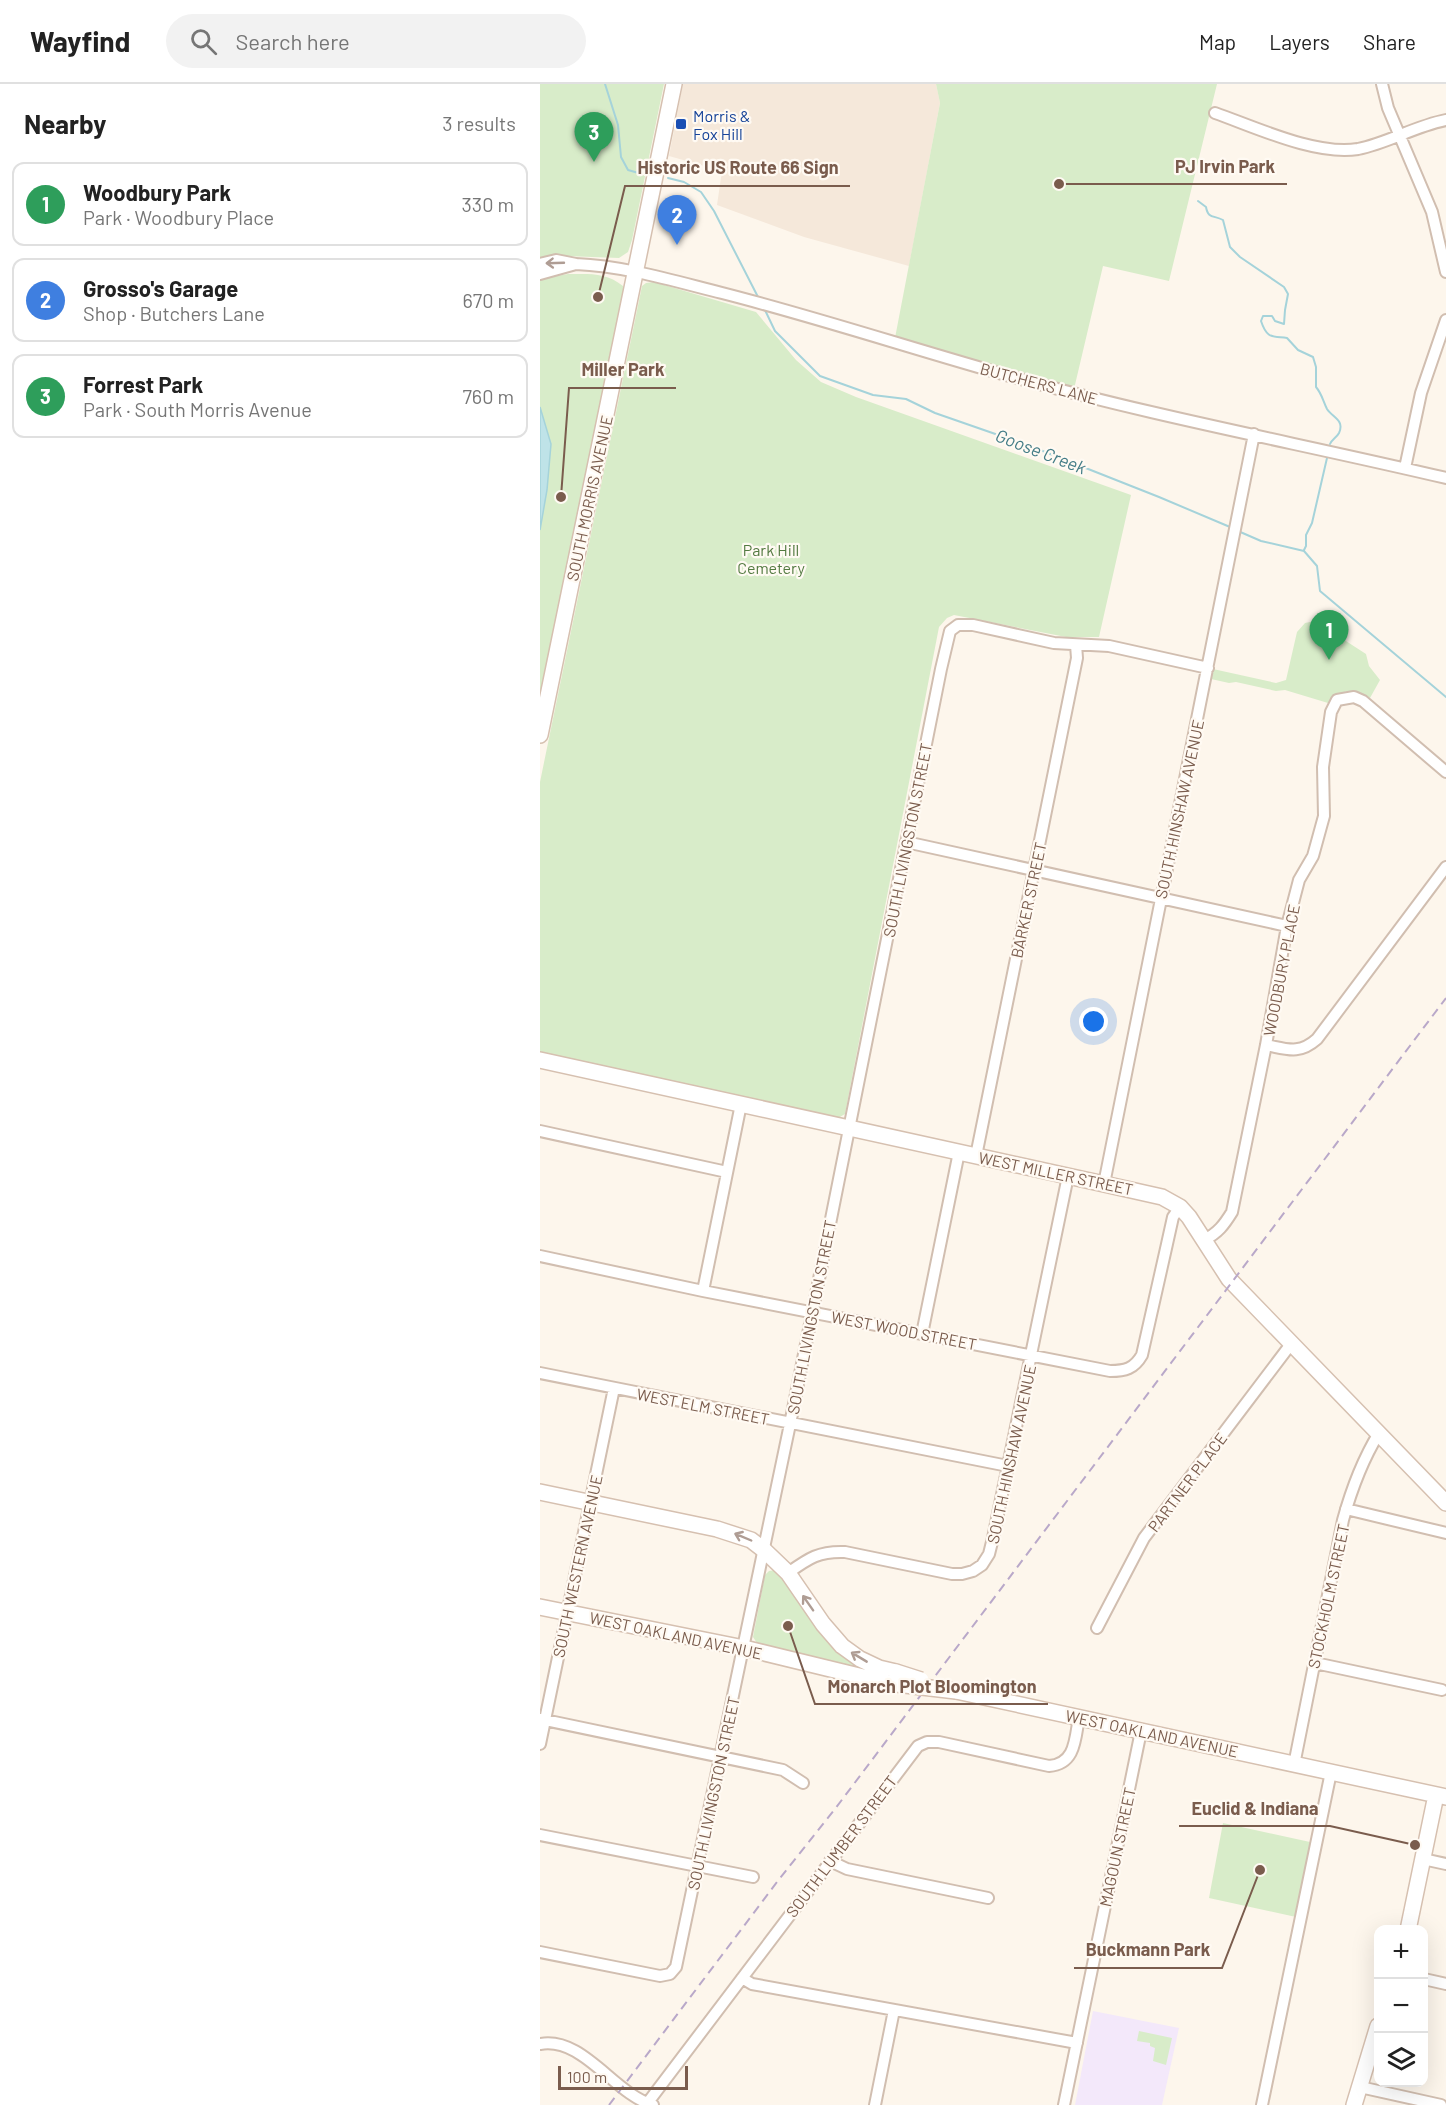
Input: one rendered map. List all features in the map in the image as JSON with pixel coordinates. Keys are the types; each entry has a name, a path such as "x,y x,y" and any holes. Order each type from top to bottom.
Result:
{"main road":[{"name":"SOUTH MORRIS AVENUE","path":"540,735 674,84"},
{"name":"WEST MILLER STREET","path":"540,1060 1162,1197 1180,1207 1189,1216 1229,1279 1446,1503"},
{"path":"540,1492 735,1534 751,1540 788,1573 829,1632 842,1646 892,1677"},
{"name":"WEST OAKLAND AVENUE","path":"540,1607 892,1677 1441,1796"},
{"path":"1409,1925 1423,1859 1441,1796"},
{"path":"1354,2105 1376,2033"}],"street":[{"path":"1382,84 1388,108 1444,246 1446,272"},
{"path":"1215,113 1318,148 1356,149 1446,120"},
{"name":"BUTCHERS LANE","path":"540,264 556,261 636,271 768,305 1074,393 1446,478"},
{"path":"540,274 576,264"},
{"path":"1405,468 1421,393 1446,321"},
{"name":"SOUTH HINSHAW AVENUE","path":"1104,1184 1254,434"},
{"name":"SOUTH LIVINGSTON STREET","path":"540,1952 663,1976 674,1970 790,1424 947,637 953,627 964,624 1054,643 1076,645"},
{"path":"1076,645 1109,646 1208,668"},
{"name":"BARKER STREET","path":"976,1156 1077,658 1076,645"},
{"name":"WOODBURY PLACE","path":"1204,1240 1222,1227 1232,1212 1266,1045 1287,926 1299,880 1313,856 1324,816 1323,767 1331,712 1337,700 1354,697 1363,702 1446,772"},
{"path":"906,842 1287,926"},
{"path":"1266,1045 1297,1050 1309,1046 1317,1039 1446,867"},
{"path":"703,1291 741,1104"},
{"path":"540,1131 727,1172"},
{"path":"922,1334 959,1152"},
{"name":"SOUTH HINSHAW AVENUE","path":"788,1573 820,1553 833,1552 952,1574 973,1571 982,1565 989,1554 1068,1176"},
{"name":"WEST WOOD STREET","path":"540,1256 703,1291 1032,1356 1110,1371 1126,1370 1134,1366 1142,1355 1173,1217 1180,1207"},
{"name":"PARTNER PLACE","path":"1096,1628 1144,1538 1291,1344"},
{"name":"WEST ELM STREET","path":"540,1373 1008,1466"},
{"name":"SOUTH WESTERN AVENUE","path":"540,1744 542,1719 614,1388"},
{"name":"STOCKHOLM STREET","path":"1294,1764 1346,1509 1372,1444 1379,1433"},
{"path":"1346,1509 1446,1533"},
{"path":"1315,1662 1442,1690"},
{"name":"SOUTH LUMBER STREET","path":"649,2104 918,1746 927,1742 939,1742 1049,1766 1056,1765 1062,1763 1072,1753 1079,1717"},
{"path":"542,1719 783,1770 803,1783"},
{"name":"MAGOUN STREET","path":"1064,2105 1141,1731"},
{"path":"1262,2105 1331,1772"},
{"path":"540,1835 753,1877"},
{"path":"1423,1859 1446,1864"},
{"path":"830,1861 847,1869 988,1898"},
{"path":"742,1978 752,1984 1077,2043"},
{"path":"1428,1980 1446,1984"},
{"path":"875,2105 894,2010"},
{"path":"540,2044 556,2043 572,2049 633,2095 649,2104"},
{"path":"1359,2087 1441,2105"}],"shaded area":[{"path":"683,84 936,84 940,103 909,266 804,237 717,205 722,171 669,156"},
{"path":"1093,2011 1179,2028 1162,2105 1075,2105"}],"green space":[{"path":"540,84 664,84 632,240 628,252 619,258 565,256 540,260"},
{"path":"936,84 1217,84 1169,281 1103,266 1074,389 895,338 940,103"},
{"path":"568,274 610,278 623,286 623,297 540,698 540,279"},
{"name":"Park Hill Cemetery","path":"654,282 756,312 796,360 821,382 856,397 1131,495 1099,637 1066,637 954,615 947,618 939,627 845,1114 838,1118 540,1053 540,782 642,286"},
{"path":"1315,621 1366,654 1369,666 1380,680 1370,698 1359,692 1348,691 1328,703 1285,690 1276,691 1211,679 1213,669 1276,683 1286,680 1297,632 1305,623"},
{"path":"775,1570 874,1672 757,1643 753,1637 765,1575"},
{"path":"1223,1823 1310,1842 1296,1917 1209,1898"},
{"path":"1139,2031 1172,2038 1166,2065 1153,2061 1155,2048 1150,2046 1150,2043 1137,2041"}],"water":[{"path":"540,407 551,444 547,490 540,530"}],"waterway":[{"name":"Goose Creek","path":"605,84 618,125 621,157 628,170 642,174"},
{"name":"Goose Creek","path":"668,178 684,182 701,192 714,211 758,297"},
{"path":"1198,201 1206,207 1210,215 1223,220 1230,247 1240,257 1284,287 1288,294 1284,324 1275,321 1272,316 1263,316 1261,321 1268,334 1287,338 1298,350 1313,357 1316,367 1316,387 1327,409 1340,425 1339,433 1330,444"},
{"name":"Goose Creek","path":"764,308 775,331 820,376 873,395 906,399 935,413 1030,446 1230,527"},
{"path":"1304,550 1327,458"},
{"name":"Goose Creek","path":"1238,531 1261,541 1304,551 1317,566 1320,591 1446,697"}],"railway":[{"path":"609,2105 1446,998"}],"place":[{"name":"Morris & Fox Hill","path":"681,124"},
{"name":"Forrest Park","path":"594,162"},
{"name":"PJ Irvin Park","path":"1059,184"},
{"name":"Grosso's Garage","path":"677,245"},
{"name":"Historic US Route 66 Sign","path":"598,297"},
{"name":"Miller Park","path":"561,497"},
{"name":"Woodbury Park","path":"1329,660"},
{"name":"Monarch Plot Bloomington","path":"788,1626"},
{"name":"Euclid & Indiana","path":"1415,1845"},
{"name":"Buckmann Park","path":"1260,1870"}]}
